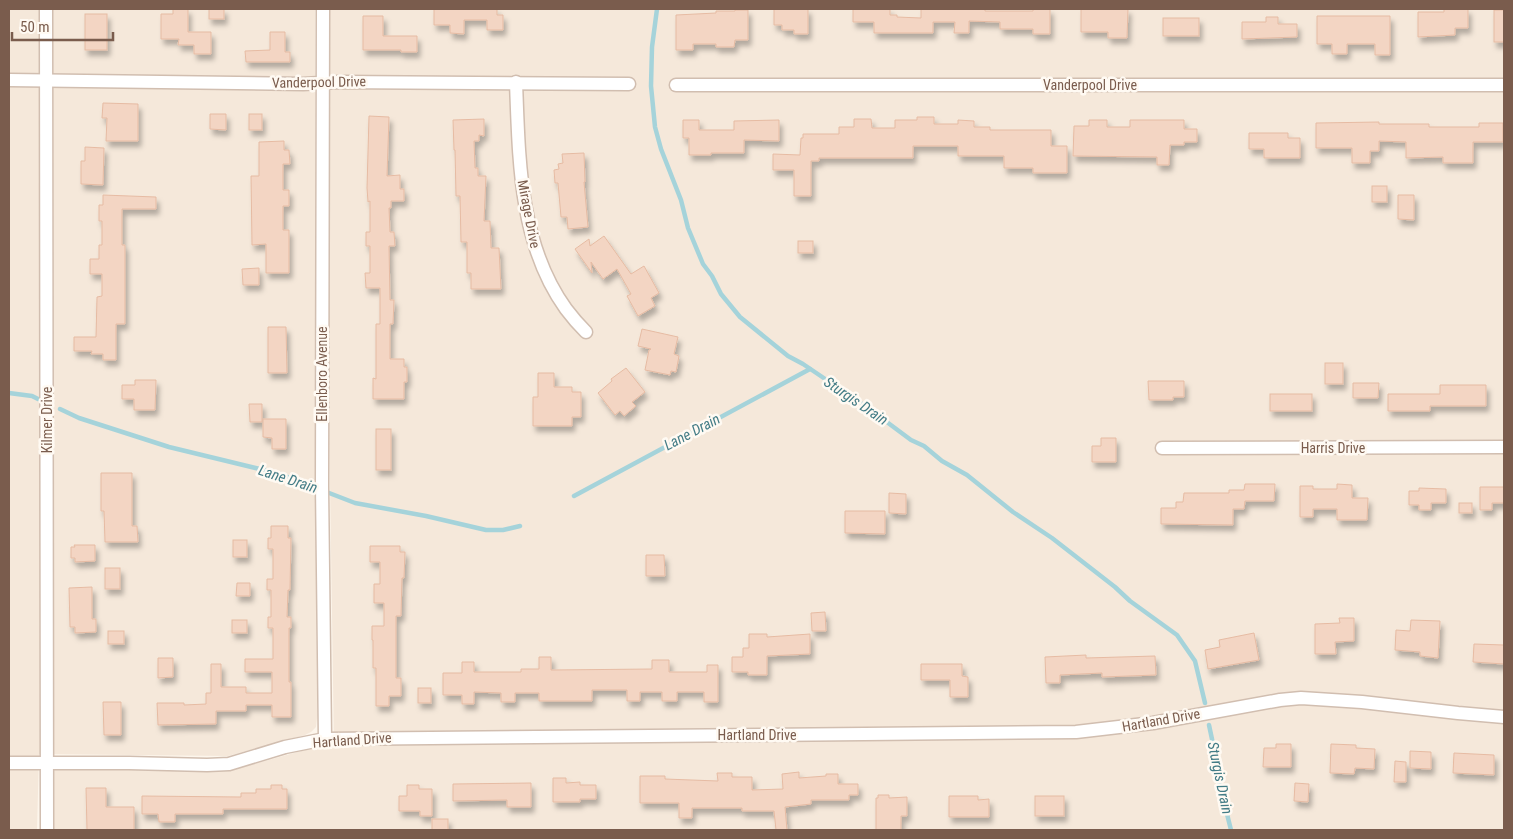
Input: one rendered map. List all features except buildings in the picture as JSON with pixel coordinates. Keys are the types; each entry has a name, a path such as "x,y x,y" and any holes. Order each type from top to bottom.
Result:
{"street":[{"name":"Kilmer Drive","path":"46,9 46,830"},
{"name":"Ellenboro Avenue","path":"322,9 322,509 325,739"},
{"name":"Vanderpool Drive","path":"9,80 303,84 516,82 629,84"},
{"name":"Mirage Drive","path":"516,82 522,185 525,209 534,244 546,275 566,309 586,332"},
{"name":"Vanderpool Drive","path":"676,86 1504,85"},
{"name":"Harris Drive","path":"1162,448 1504,447"},
{"name":"Hartland Drive","path":"9,763 229,764 325,739 1076,732 1153,723 1280,700 1301,698 1362,702 1504,717"}],"shaded area":[{"path":"9,9 315,9 316,727 305,735 228,756 39,754 37,830 9,830"},
{"path":"329,9 1504,9 1504,830 54,830 54,769 232,770 305,750 334,746 329,417"}],"waterway":[{"name":"Sturgis Drain","path":"657,9 652,47 651,86 655,127 661,149 681,200 688,228 703,264 712,276 721,294 740,317 788,356 868,408 911,440 924,446 942,461 967,475 1013,512 1052,538 1130,601 1177,635 1195,661 1205,703"},
{"name":"Lane Drain","path":"574,496 810,369"},
{"name":"Lane Drain","path":"9,393 32,396 38,399"},
{"name":"Lane Drain","path":"60,409 79,418 169,447 280,474 355,503 426,516 486,530 503,530 520,526"},
{"name":"Sturgis Drain","path":"1209,725 1216,758 1217,774 1231,830"}]}
